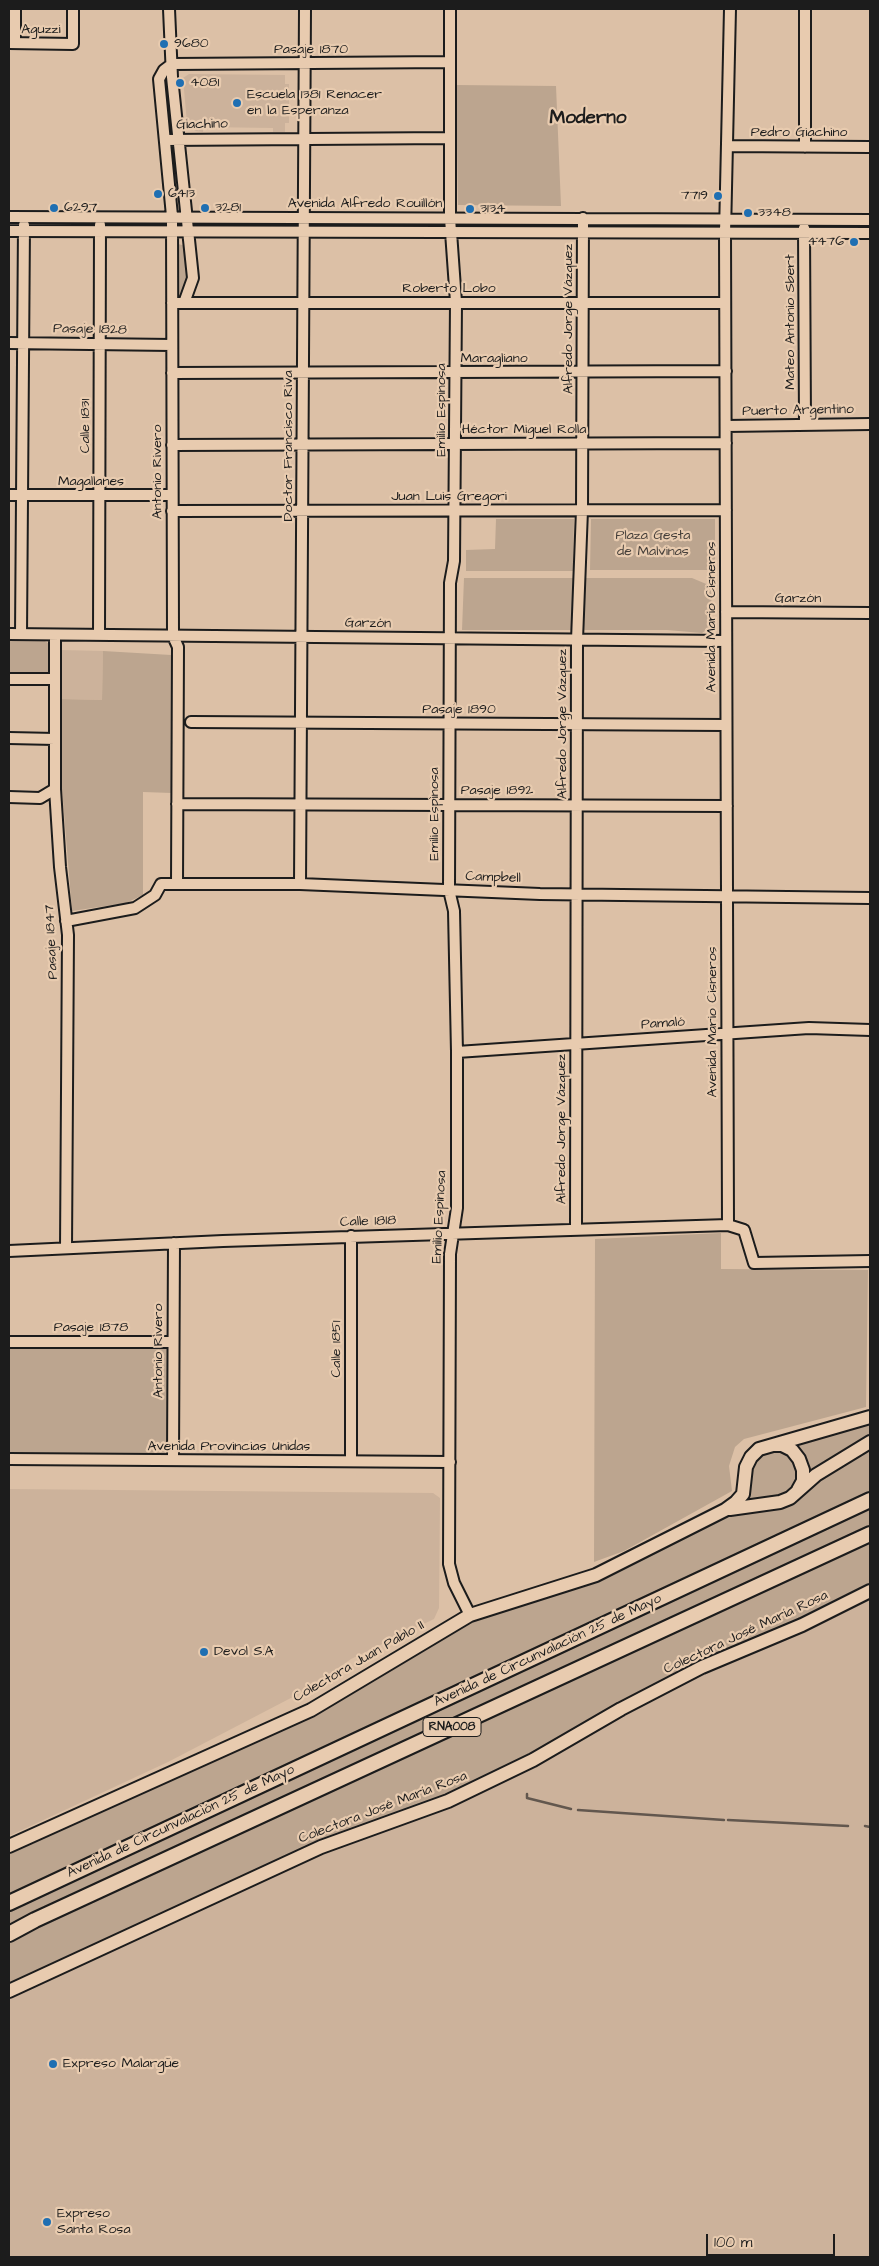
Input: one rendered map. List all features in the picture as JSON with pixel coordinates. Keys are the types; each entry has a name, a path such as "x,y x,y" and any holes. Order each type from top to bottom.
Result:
{"highway":[{"name":"Avenida de Circunvalación 25 de Mayo","path":"9,1903 870,1500"},
{"name":"Avenida de Circunvalación 25 de Mayo","path":"9,1934 44,1916 870,1534"}],"main road":[{"name":"Colectora Juan Pablo II","path":"9,1846 311,1710 470,1615 596,1575 725,1510 743,1494 746,1467 751,1456 759,1449 870,1417"},
{"name":"Colectora Juan Pablo II","path":"725,1510 780,1502 790,1498 835,1462 870,1442"},
{"path":"770,1445 782,1445 792,1450 800,1459 803,1470 802,1481 798,1491"},
{"path":"746,1479 754,1494 770,1502"},
{"name":"Colectora José María Rosa","path":"9,1991 321,1847 448,1802 533,1760 621,1709 702,1667 802,1625 870,1591"}],"street":[{"path":"12,43 16,9"},
{"name":"Aguzzi","path":"12,43 73,44 73,9"},
{"path":"169,9 172,64 193,278 184,303"},
{"name":"Doctor Francisco Riva","path":"300,884 305,9"},
{"name":"Emilio Espinosa","path":"450,9 450,218 456,302 456,444 454,562 450,583 449,890 454,911 457,1052 457,1208 450,1254 449,1564 454,1583 470,1615"},
{"name":"Avenida Mario Cisneros","path":"728,1225 725,219 730,9"},
{"path":"805,9 805,146"},
{"name":"Pasaje 1870","path":"172,64 450,62"},
{"name":"Antonio Rivero","path":"172,64 164,70 159,79 172,216 172,636 178,647 177,884"},
{"name":"Giachino","path":"165,140 179,138 450,138"},
{"name":"Pedro Giachino","path":"727,146 870,147"},
{"name":"Avenida Alfredo Rouillón","path":"9,217 188,216 870,220"},
{"path":"21,634 24,217"},
{"name":"Calle 1831","path":"99,635 100,217"},
{"name":"Alfredo Jorge Vázquez","path":"576,1230 577,640 583,443 583,218"},
{"name":"Mateo Antonio Sbert","path":"804,220 805,424"},
{"name":"Avenida Alfredo Rouillón","path":"9,230 870,233"},
{"name":"Roberto Lobo","path":"172,303 726,303"},
{"name":"Pasaje 1828","path":"9,343 172,345"},
{"name":"Maragliano","path":"172,373 726,371"},
{"name":"Puerto Argentino","path":"726,426 870,424"},
{"name":"Héctor Miguel Rolla","path":"172,445 726,442"},
{"name":"Magallanes","path":"9,495 172,495"},
{"name":"Juan Luis Gregori","path":"172,512 726,510"},
{"name":"Garzón","path":"726,612 870,613"},
{"name":"Garzón","path":"9,634 726,641"},
{"name":"Pasaje 1847","path":"55,634 55,789 68,935 66,1248"},
{"path":"9,679 55,680"},
{"name":"Pasaje 1890","path":"191,722 726,725"},
{"path":"9,738 55,739"},
{"path":"9,798 40,798 55,789"},
{"name":"Pasaje 1892","path":"177,804 726,806"},
{"name":"Campbell","path":"66,921 135,908 155,895 161,884 300,884 577,894 870,898"},
{"name":"Pamaló","path":"457,1052 809,1028 870,1030"},
{"path":"728,1225 744,1230 754,1263 870,1261"},
{"name":"Calle 1818","path":"9,1251 174,1242 728,1225"},
{"name":"Calle 1851","path":"351,1236 351,1461"},
{"name":"Antonio Rivero","path":"173,1460 174,1242"},
{"name":"Pasaje 1878","path":"9,1342 173,1342"},
{"name":"Avenida Provincias Unidas","path":"9,1460 450,1462"}],"shaded area":[{"name":"Escuela 1381 Renacer en la Esperanza","path":"189,74 285,75 285,84 289,84 289,123 285,123 285,132 273,132 273,128 203,127 203,132 195,131 187,123 183,78"},
{"path":"61,650 103,651 102,700 61,699"},
{"name":"Devol S.A","path":"9,1489 433,1493 440,1498 439,1608 434,1619 351,1659 310,1688 168,1762 9,1836"},
{"path":"870,1591 870,2257 9,2257 9,1991 621,1709"}],"green space":[{"path":"164,75 168,75 174,129 172,130 167,127 162,82"},
{"path":"456,85 556,86 561,206 458,205"},
{"path":"173,150 176,150 181,196 179,198 175,195 171,156"},
{"path":"113,222 153,222 153,224 152,227 115,228"},
{"path":"289,222 286,228 210,227 207,223"},
{"path":"178,244 186,246 189,278 183,296 180,297 178,295 176,246"},
{"path":"496,519 574,519 573,571 466,571 466,550 495,549"},
{"name":"Plaza Gesta de Malvinas","path":"591,519 715,519 715,570 590,570"},
{"path":"464,578 692,578 711,586 712,626 702,633 667,630 462,630"},
{"path":"9,640 43,640 48,643 48,672 43,674 9,674"},
{"path":"103,651 171,655 172,793 143,792 143,895 126,903 72,911 62,789 61,699 102,700"},
{"path":"721,1233 721,1269 868,1270 866,1407 744,1439 735,1447 729,1466 732,1491 624,1551 594,1562 595,1239"},
{"path":"9,1346 159,1346 165,1348 170,1352 169,1451 162,1455 9,1456"},
{"path":"870,1417 870,1591 745,1650 533,1760 321,1847 9,1991 9,1846 311,1710 470,1615 596,1575 736,1502 751,1457"}],"waterway":[{"path":"527,1794 527,1798 571,1809"},
{"path":"578,1810 724,1820"},
{"path":"728,1820 848,1826"},
{"path":"865,1826 870,1827"}],"place":[{"name":"9680","path":"164,44"},
{"name":"4081","path":"180,83"},
{"name":"Escuela 1381 Renacer en la Esperanza","path":"237,103"},
{"name":"6413","path":"158,194"},
{"name":"7719","path":"718,196"},
{"name":"6297","path":"54,208"},
{"name":"3281","path":"205,208"},
{"name":"3134","path":"470,209"},
{"name":"3348","path":"748,213"},
{"name":"4476","path":"854,242"},
{"name":"Devol S.A","path":"204,1652"},
{"name":"Expreso Malargüe","path":"53,2064"},
{"name":"Expreso Santa Rosa","path":"47,2222"}],"district":[{"name":"Moderno","path":"588,119"}]}
